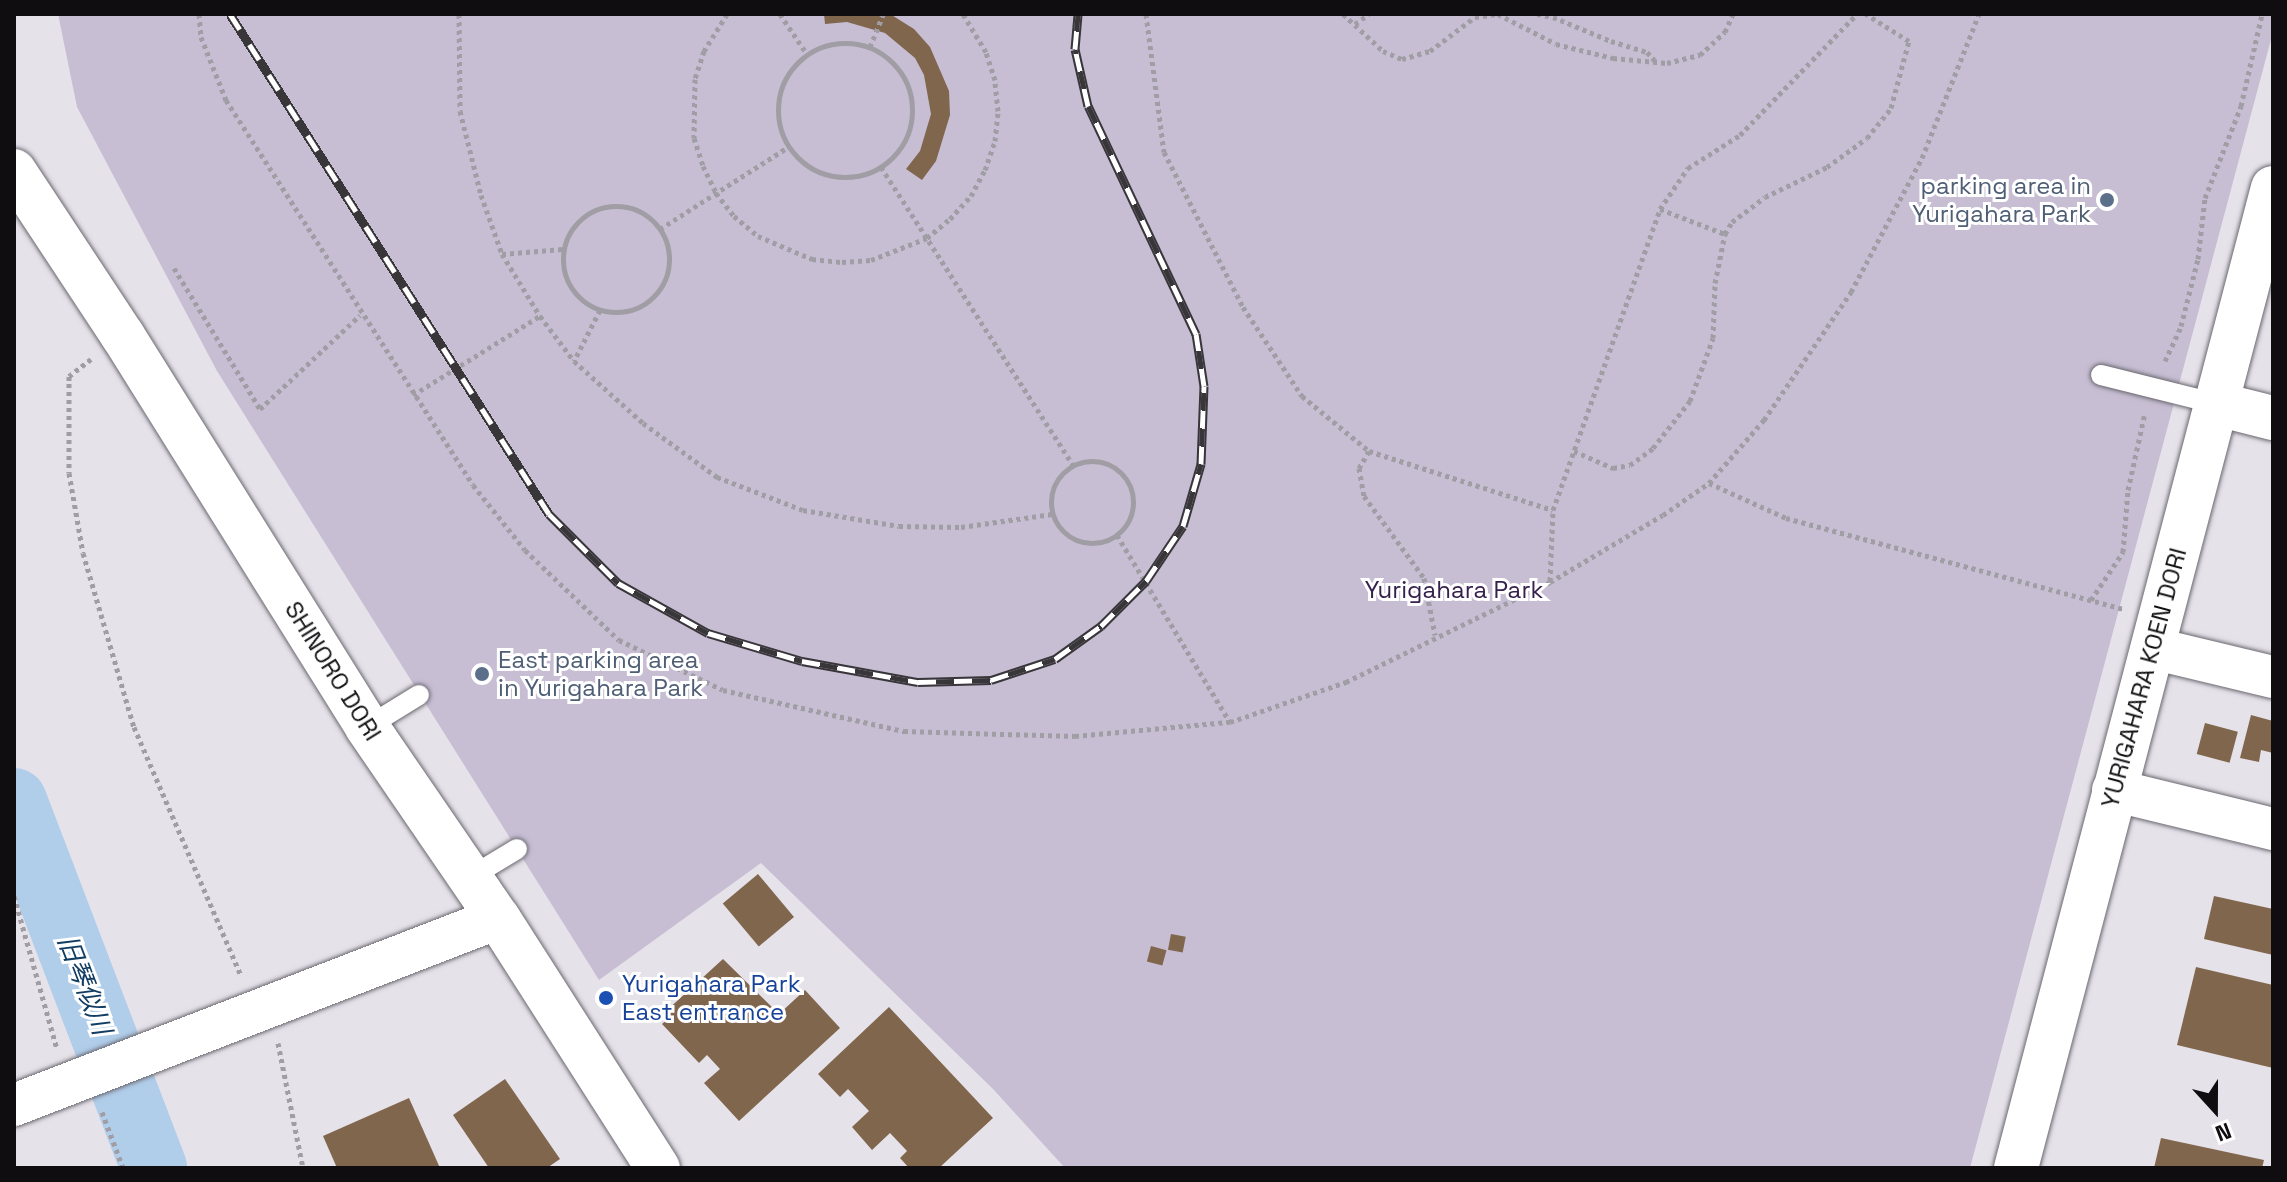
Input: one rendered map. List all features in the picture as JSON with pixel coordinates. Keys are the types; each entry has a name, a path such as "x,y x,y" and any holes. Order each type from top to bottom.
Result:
{"street":[{"name":"SHINORO DORI","path":"14,171 123,336 367,727 498,918 658,1168"},
{"name":"YURIGAHARA KOEN DORI","path":"2016,1168 2273,188"},
{"path":"2217,404 2273,418"},
{"path":"2156,633 2273,677"},
{"path":"2113,790 2273,829"},
{"path":"14,1105 498,918"}],"lane":[{"path":"2101,375 2217,404"},
{"path":"367,727 419,695"},
{"path":"469,878 517,849"}],"path":[{"path":"199,14 201,37 226,100 360,315 473,485 525,550 619,640 723,690 904,731 1075,736 1230,722 1346,682 1435,635 1550,582 1663,515 1709,483 1764,420 1851,292 1922,158 1979,14"},
{"path":"459,14 460,111 481,195 502,254 540,316 574,361 643,423 717,477 803,510 899,526 946,527 1052,514"},
{"path":"727,14 704,51 695,79 692,109 698,152 716,193 734,216 758,236 812,259 871,260 927,238 971,196 985,170 995,141 998,111 995,80 986,52 963,14"},
{"path":"780,14 807,54"},
{"path":"870,47 883,14"},
{"path":"1146,14 1164,152 1243,307 1302,396 1369,451 1553,510"},
{"path":"1343,14 1383,51 1402,59 1430,51 1474,15 1498,14 1556,44 1613,58 1655,62 1700,55 1725,32 1733,14"},
{"path":"1355,24 1369,14"},
{"path":"1537,14 1647,52 1655,62"},
{"path":"1550,582 1553,510 1660,209 1688,168 1740,135 1857,14"},
{"path":"1574,451 1613,468 1630,465 1653,448 1690,401 1713,338 1715,283 1725,234 1732,222 1765,197 1827,167 1867,138 1891,108 1909,41 1866,14"},
{"path":"2163,366 2181,326 2198,259 2205,198 2241,106 2262,14"},
{"path":"848,43 870,47 895,65 911,93 913,114 908,136 897,153 881,167 861,176 840,178 820,173 802,162 788,147 780,128 778,107 782,87 792,68 807,54 827,45 848,43"},
{"path":"660,229 788,147"},
{"path":"881,167 1073,465"},
{"path":"605,207 626,207 645,215 660,229 668,249 668,271 659,290 643,305 622,312 600,310 583,301 570,287 563,269 563,249 571,230 586,215 605,207"},
{"path":"1660,209 1725,234"},
{"path":"502,254 563,249"},
{"path":"174,268 260,409 360,315"},
{"path":"574,361 600,310"},
{"path":"413,395 540,316"},
{"path":"123,336 69,376 69,473 83,553 134,727 241,977 248,1016 275,1027 303,1168"},
{"path":"2091,600 2123,552 2128,490 2146,409"},
{"path":"1369,451 1359,468 1364,496 1424,578 1435,635"},
{"path":"1093,460 1113,466 1128,480 1134,500 1130,519 1117,535 1099,543 1079,541 1063,531 1052,514 1051,495 1059,477 1073,465 1093,460"},
{"path":"1709,483 1786,518 2091,600 2156,633"},
{"path":"1117,535 1230,722"},
{"path":"14,896 60,1057 85,1079 99,1105 123,1168"}],"green space":[{"name":"Yurigahara Park","path":"58,14 2273,14 2273,32 1970,1168 1065,1168 993,1089 761,863 599,980 217,371 77,107"}],"building":[{"path":"824,14 890,14 914,29 930,47 949,91 950,115 936,161 922,180 906,169 920,151 931,114 924,75 915,58 885,33 847,22 825,24"},
{"path":"2251,715 2273,721 2273,753 2261,750 2259,762 2240,758"},
{"path":"2205,723 2238,732 2230,763 2197,754"},
{"path":"758,874 794,917 759,946 723,904"},
{"path":"2214,896 2273,909 2273,955 2204,939"},
{"path":"1171,934 1186,937 1183,953 1168,950"},
{"path":"1151,946 1166,950 1162,966 1147,961"},
{"path":"723,959 779,1014 805,990 840,1028 739,1121 704,1083 720,1069 707,1055 699,1063 662,1024 670,1017 665,1012"},
{"path":"2196,967 2273,985 2273,1068 2177,1045"},
{"path":"889,1007 993,1118 939,1168 909,1168 900,1158 907,1151 890,1133 872,1150 852,1127 869,1111 848,1089 840,1097 818,1074"},
{"path":"505,1079 560,1159 547,1168 489,1168 453,1115"},
{"path":"409,1098 440,1168 337,1168 323,1136"},
{"path":"2161,1138 2264,1160 2262,1168 2154,1168"}],"waterway":[{"name":"旧琴似川","path":"14,801 154,1168"}],"railway":[{"path":"230,14 549,514 618,583 708,633 802,661 918,682 991,680 1055,659 1101,626 1146,581 1183,526 1201,464 1204,386 1196,334 1088,106 1075,49 1078,14"}],"place":[{"name":"parking area in Yurigahara Park","path":"2107,200"},
{"name":"East parking area in Yurigahara Park","path":"482,674"},
{"name":"Yurigahara Park East entrance","path":"606,998"}]}
